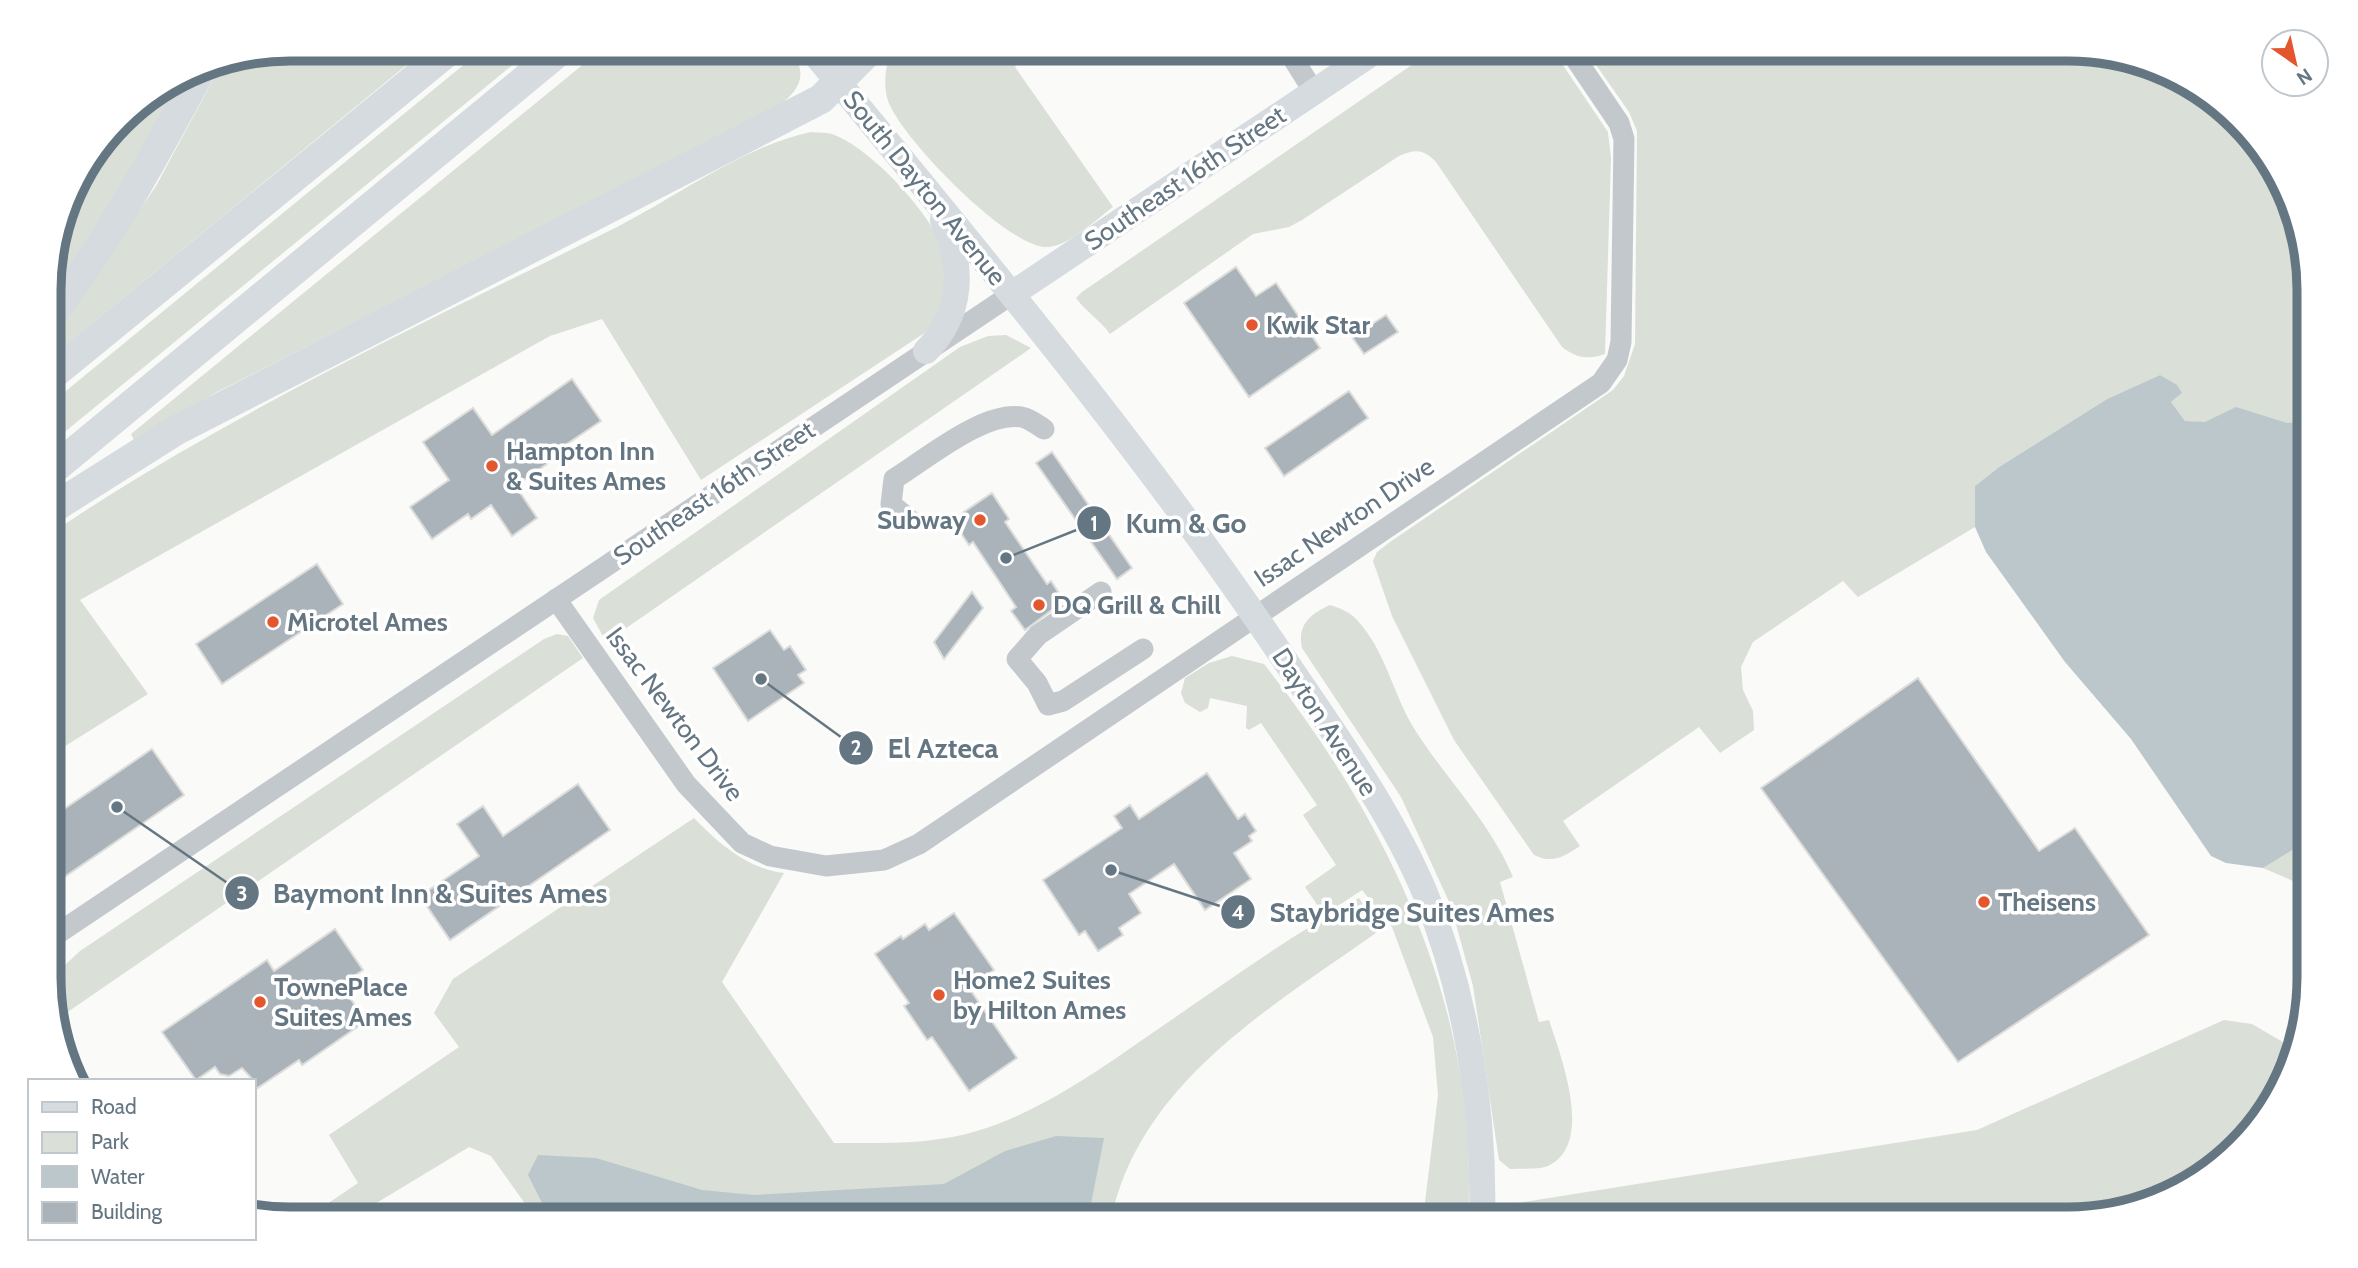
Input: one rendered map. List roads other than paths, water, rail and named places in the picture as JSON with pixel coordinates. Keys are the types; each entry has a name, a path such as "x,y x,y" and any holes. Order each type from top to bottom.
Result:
{"highway":[{"path":"62,367 435,62"},
{"path":"62,462 546,62"},
{"path":"62,503 175,431 821,99 840,84 860,62"},
{"path":"62,301 125,210 193,84"}],"main road":[{"name":"Southeast 16th Street","path":"1013,293 1360,61"},
{"name":"South Dayton Avenue","path":"822,62 1013,293"},
{"path":"926,351 949,322 958,290 955,253 928,191"},
{"name":"Dayton Avenue","path":"1013,293 1110,414 1255,615 1382,810 1424,893 1454,984 1472,1077 1483,1183 1482,1206"}],"street":[{"path":"1295,61 1314,92"},
{"name":"Issac Newton Drive","path":"556,598 686,784 742,843 770,856 826,866 884,860 919,844 1601,383 1610,373 1621,342 1624,139 1619,123 1577,61"},
{"name":"Southeast 16th Street","path":"61,932 1013,293"},
{"path":"910,520 891,504 894,479 978,426 1005,416 1026,418 1044,429"},
{"path":"1101,592 1038,635 1017,659 1037,682 1048,705 1063,701 1143,649"}],"water":[{"path":"2160,375 2177,385 2182,393 2171,402 2185,421 2205,422 2236,407 2287,423 2297,422 2297,847 2263,868 2226,863 2211,856 2131,739 2065,662 1986,552 1975,527 1975,486 1999,467 2107,399"},
{"path":"1056,1136 1104,1138 1090,1207 544,1207 528,1175 538,1155 596,1158 702,1190 754,1195 944,1184 1005,1151"}],"place":[{"name":"Kwik Star","path":"1252,325"},
{"name":"Hampton Inn & Suites Ames","path":"492,466"},
{"name":"Subway","path":"980,520"},
{"name":"Kum & Go","path":"1006,558"},
{"name":"DQ Grill & Chill","path":"1039,605"},
{"name":"Microtel Ames","path":"273,622"},
{"name":"El Azteca","path":"761,679"},
{"name":"Baymont Inn & Suites Ames","path":"117,807"},
{"name":"Staybridge Suites Ames","path":"1111,870"},
{"name":"Theisens","path":"1984,902"},
{"name":"Home2 Suites by Hilton Ames","path":"939,995"},
{"name":"TownePlace Suites Ames","path":"260,1002"}]}
